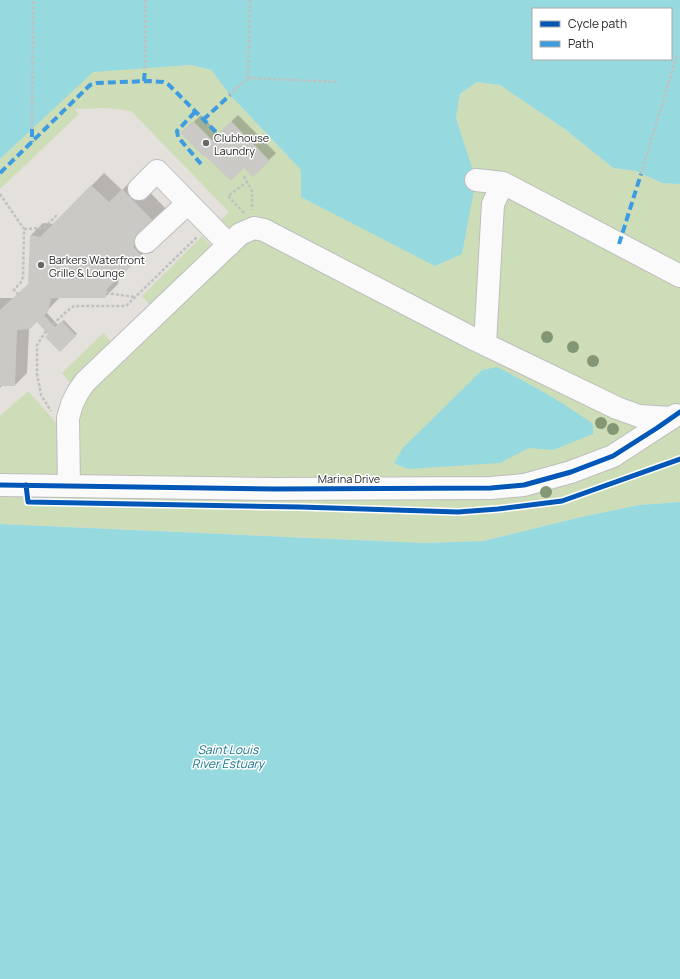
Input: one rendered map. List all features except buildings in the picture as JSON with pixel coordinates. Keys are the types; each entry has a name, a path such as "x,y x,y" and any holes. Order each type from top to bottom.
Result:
{"street":[{"path":"139,189 158,171 229,245"},
{"path":"476,180 503,183 680,276"},
{"path":"485,344 493,204 503,183"},
{"path":"146,242 188,203"},
{"path":"69,486 68,418 72,404 78,392 85,382 253,223 485,344 617,408 639,416 675,415"},
{"name":"Marina Drive","path":"0,485 307,489 491,488 524,485 571,472 613,456 675,415"}],"path":[{"path":"32,129 33,0"},
{"path":"144,0 145,69"},
{"path":"248,78 250,0"},
{"path":"641,174 678,55"},
{"path":"230,94 248,78 339,82"},
{"path":"244,176 252,191 253,223"},
{"path":"247,182 228,196 253,223"},
{"path":"0,194 24,229 23,277 14,290 18,294"},
{"path":"24,229 44,228 56,216 58,218"},
{"path":"53,324 67,310 74,306 126,306 209,225"},
{"path":"106,293 136,297"},
{"path":"46,331 38,345 37,374 41,395 53,415"}],"green space":[{"path":"191,65 211,70 230,95 301,170 465,146 456,118 460,94 477,82 500,85 566,130 613,168 636,171 662,183 680,184 680,502 639,505 581,517 483,541 423,543 0,524 0,416 28,391 59,426 72,385 62,373 103,333 110,341 113,342 150,305 142,296 202,236 211,245 214,244 207,233 229,212 131,111 106,108 75,109 79,114 0,189 0,159 93,71"}],"water":[{"path":"0,0 680,0 680,184 662,183 636,171 613,168 566,130 500,85 477,82 460,94 456,118 476,180 462,254 435,266 301,197 301,170 230,95 211,70 191,65 93,72 0,159"},
{"path":"497,367 522,380 582,416 593,424 593,434 553,450 529,448 500,463 408,469 394,463 403,448 482,370"},
{"name":"Saint Louis River Estuary","path":"680,502 680,979 0,979 0,524 423,543 483,541 581,517 639,505"}],"marked path":[{"path":"144,81 145,69"},
{"path":"0,173 90,85 97,83 149,81 163,82 169,85 218,134"},
{"path":"203,120 230,95"},
{"path":"195,112 177,131 178,137 201,164"},
{"path":"32,129 32,142"},
{"path":"619,244 641,174"}],"cycle path":[{"path":"0,485 275,489 491,488 524,485 571,472 613,456 680,412"},
{"path":"26,485 28,502 300,507 458,512 498,509 562,501 680,459"}],"place":[{"name":"Clubhouse Laundry","path":"206,143"},
{"name":"Barkers Waterfront Grille & Lounge","path":"41,265"}]}
